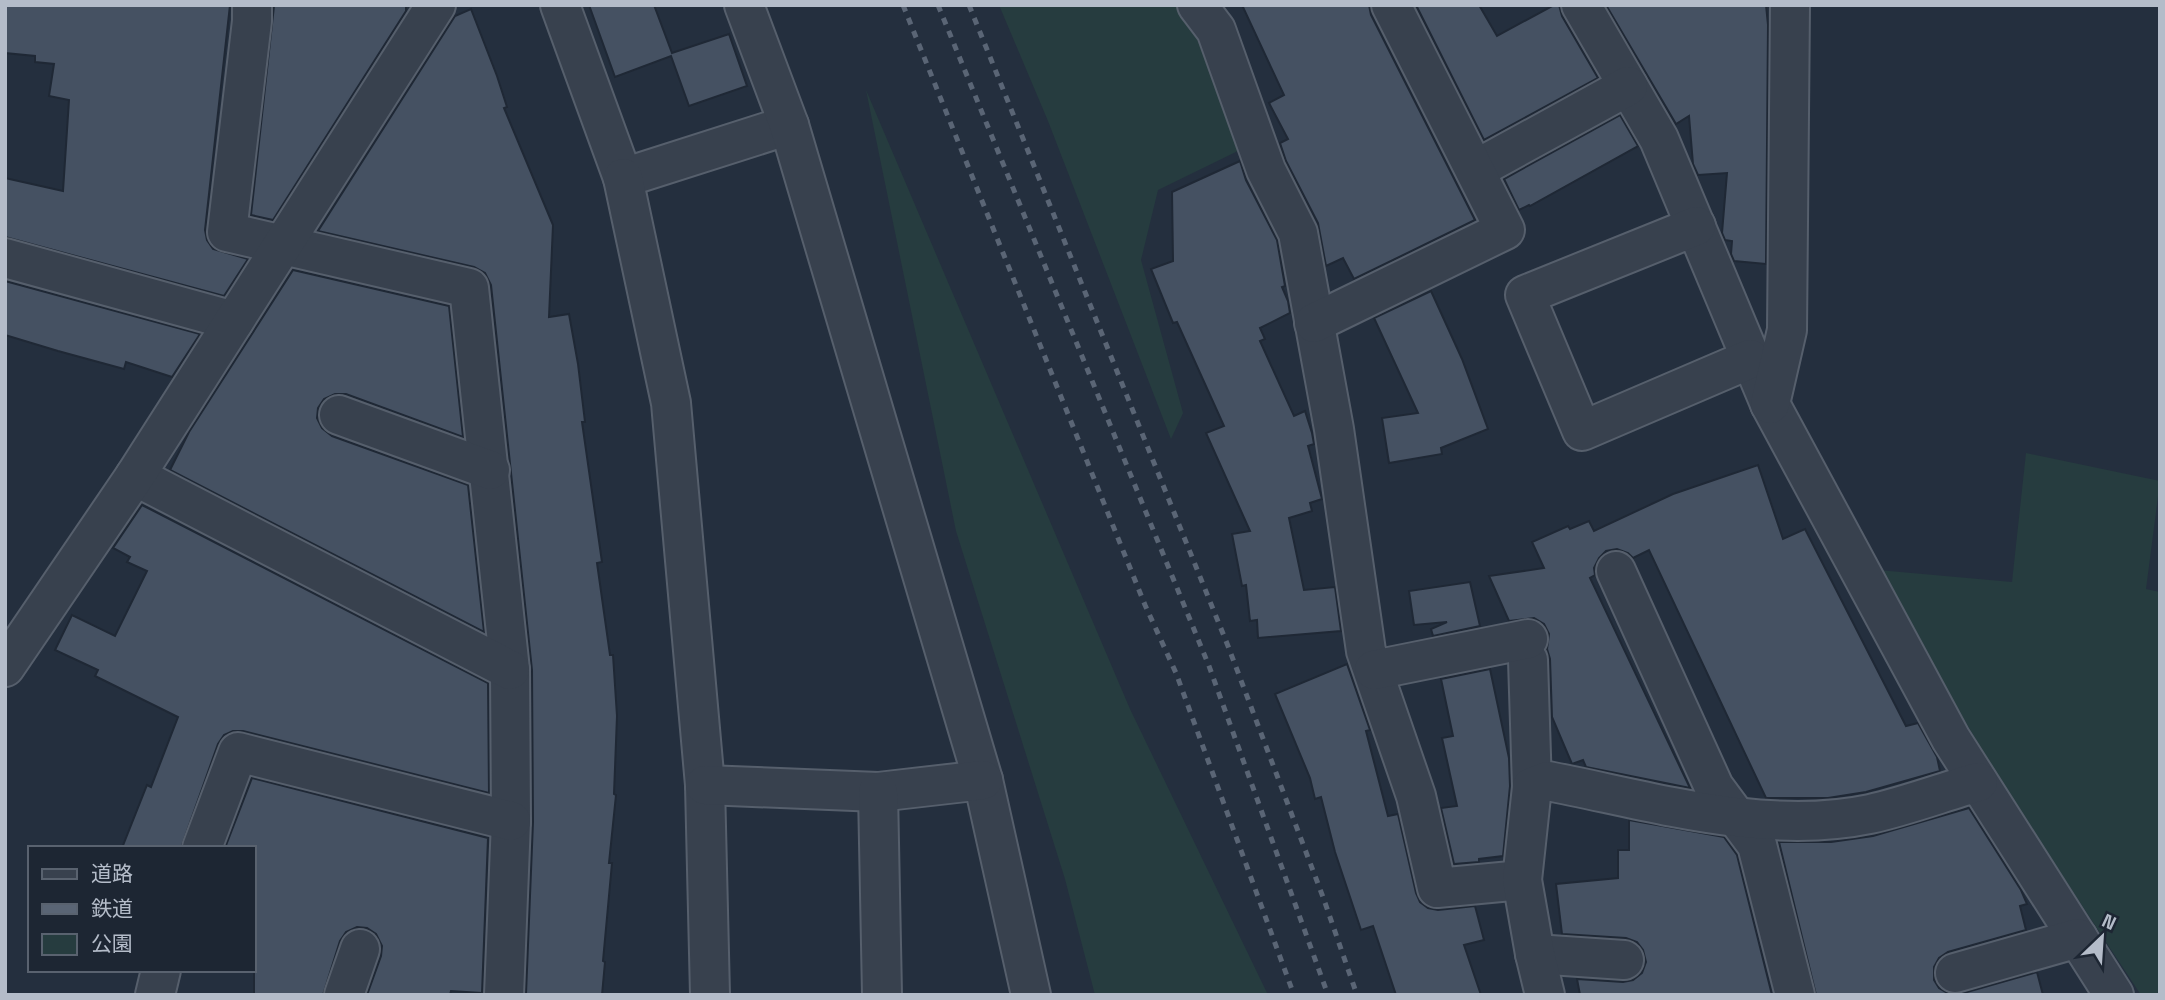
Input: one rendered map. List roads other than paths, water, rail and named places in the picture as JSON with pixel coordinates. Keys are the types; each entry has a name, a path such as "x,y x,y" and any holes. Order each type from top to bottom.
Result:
{"street":[{"path":"252,5 228,232 469,288 510,670 511,821 504,995"},
{"path":"5,667 135,476 436,5"},
{"path":"560,5 623,178 671,403 705,785 710,995"},
{"path":"744,5 789,125 983,780 1031,995"},
{"path":"1197,5 1216,30 1266,170 1298,233 1334,429 1366,651 1416,796 1437,888 1522,880"},
{"path":"1314,323 1505,230 1391,5"},
{"path":"1581,5 1659,139 1770,404 1951,739 2114,995"},
{"path":"1770,404 1787,330 1790,5"},
{"path":"1475,170 1628,86"},
{"path":"623,178 789,125"},
{"path":"1696,226 1525,295 1582,430 1750,359"},
{"path":"5,258 234,320"},
{"path":"339,415 490,470"},
{"path":"135,476 510,670"},
{"path":"1616,571 1714,787 1757,845 1795,995"},
{"path":"1374,670 1528,650 1532,787 1522,880 1545,995"},
{"path":"203,846 238,752 511,821"},
{"path":"705,785 878,792 983,780"},
{"path":"1532,787 1548,781 1737,818 1803,821 1870,814 1978,782"},
{"path":"878,792 882,995"},
{"path":"1955,974 2078,938"},
{"path":"344,995 360,949"},
{"path":"1535,954 1624,960"},
{"path":"155,995 161,972"}],"railway":[{"path":"903,5 1145,605 1176,673 1294,995"},
{"path":"938,5 1209,666 1328,995"},
{"path":"969,5 1228,646 1357,995"}]}
